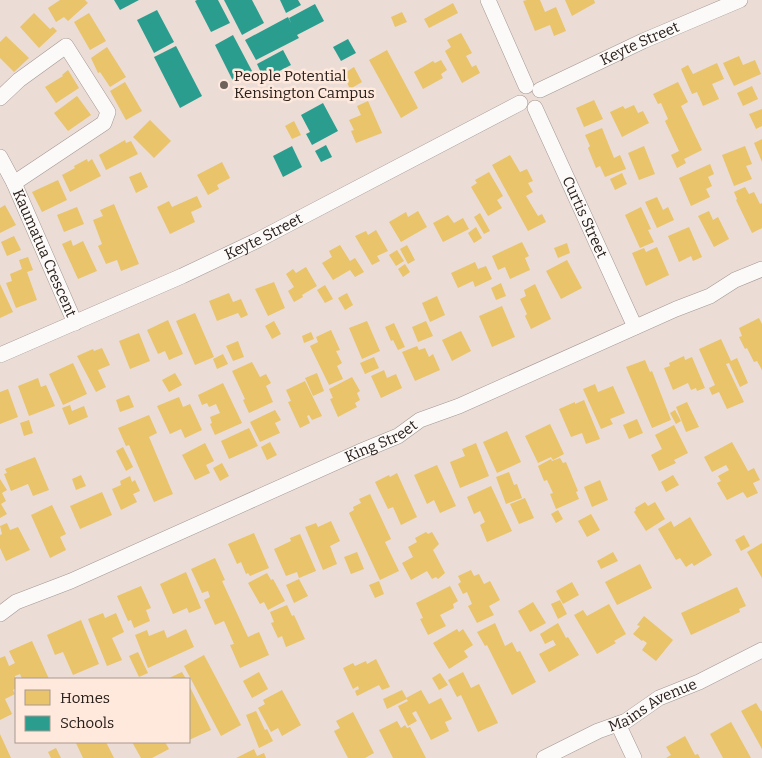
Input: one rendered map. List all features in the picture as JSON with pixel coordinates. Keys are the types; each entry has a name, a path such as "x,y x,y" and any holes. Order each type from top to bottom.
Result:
{"street":[{"path":"488,0 533,88 542,98 536,108 526,108 518,99 520,91 533,88"},
{"name":"Keyte Street","path":"533,88 740,0"},
{"name":"Kaumatua Crescent","path":"0,98 19,80 66,46 108,112 104,123 14,183"},
{"name":"Keyte Street","path":"0,355 258,240 520,103"},
{"name":"Curtis Street","path":"536,108 635,327"},
{"name":"Kaumatua Crescent","path":"0,157 14,183 74,323"},
{"name":"King Street","path":"0,614 16,602 71,581 341,460 391,440 420,420 459,406 635,327 710,296 734,280 762,269"},
{"name":"Mains Avenue","path":"544,758 598,731 636,715 659,698 699,682 762,650"},
{"path":"618,724 634,758"}],"building: Homes":[{"path":"60,0 85,0 88,3 68,21 64,17 56,22 48,8"},
{"path":"540,0 545,12 556,7 566,31 554,36 550,25 535,31 523,1"},
{"path":"565,0 594,0 595,3 572,16"},
{"path":"453,3 458,13 429,28 424,19"},
{"path":"402,12 407,22 395,27 391,17"},
{"path":"34,13 50,29 53,27 57,31 39,48 20,27"},
{"path":"89,13 106,41 90,50 74,22"},
{"path":"461,33 472,53 466,56 472,67 476,65 480,73 462,83 445,51 451,47 447,40"},
{"path":"6,36 29,58 14,72 0,58 0,42"},
{"path":"107,47 126,77 110,87 100,72 98,73 91,58"},
{"path":"387,50 418,108 401,118 369,60"},
{"path":"739,56 743,65 755,60 761,74 734,86 723,63"},
{"path":"441,60 447,70 441,74 443,78 423,89 414,72 433,61 435,63"},
{"path":"717,63 724,79 712,84 719,99 703,106 697,92 692,94 681,69 688,65 693,74"},
{"path":"354,67 362,82 350,89 343,74"},
{"path":"68,70 79,88 56,103 45,87 63,76"},
{"path":"125,82 142,111 126,120 110,91"},
{"path":"678,82 688,102 681,106 702,150 684,159 686,163 677,168 671,155 679,151 665,121 668,119 661,103 658,104 653,94"},
{"path":"752,86 758,99 743,106 737,93"},
{"path":"77,96 91,115 68,131 54,113"},
{"path":"594,100 603,119 584,127 576,108"},
{"path":"368,101 382,133 356,143 351,131 354,130 349,120 361,115 357,106"},
{"path":"634,105 638,113 643,111 649,123 622,137 610,112 623,106 625,109"},
{"path":"762,109 762,126 756,129 749,114"},
{"path":"150,120 171,141 154,158 133,137"},
{"path":"294,121 301,135 292,139 285,126"},
{"path":"602,128 614,158 620,155 626,169 605,177 600,166 596,168 585,135"},
{"path":"762,139 762,162 754,143"},
{"path":"125,140 126,143 131,141 138,154 106,170 99,155"},
{"path":"644,146 655,174 639,180 628,153"},
{"path":"745,146 752,164 746,166 752,179 734,186 722,155"},
{"path":"510,155 520,172 527,169 533,181 528,183 533,192 526,196 538,216 542,214 546,222 528,231 492,165"},
{"path":"87,159 88,162 92,159 101,176 70,192 62,175"},
{"path":"222,162 230,178 217,185 219,189 208,195 197,175"},
{"path":"710,164 714,174 708,177 712,186 706,189 710,197 691,206 679,178"},
{"path":"141,172 148,187 136,193 129,177"},
{"path":"489,172 503,196 497,200 502,208 488,216 471,187 477,183 475,180"},
{"path":"622,173 627,184 615,190 610,179"},
{"path":"58,180 67,200 42,212 32,192"},
{"path":"745,187 749,194 754,192 760,204 762,203 762,228 752,233 734,192"},
{"path":"197,196 202,207 191,212 195,222 170,234 157,207 169,201 172,207"},
{"path":"657,197 663,210 668,207 674,220 657,228 645,202"},
{"path":"114,204 139,264 121,271 117,260 106,264 98,246 102,244 93,220 103,216 100,210"},
{"path":"5,205 16,225 0,233 0,208"},
{"path":"77,207 84,224 64,232 57,215"},
{"path":"641,207 651,229 648,230 654,242 640,248 625,215"},
{"path":"418,211 427,227 401,242 389,222 406,212 408,217"},
{"path":"709,211 713,220 718,217 729,239 714,247 698,216"},
{"path":"480,213 490,231 484,234 474,217"},
{"path":"448,215 454,223 463,218 469,229 443,242 433,223"},
{"path":"476,227 482,238 474,243 468,233"},
{"path":"689,227 702,257 693,261 691,256 679,262 668,236"},
{"path":"376,230 388,251 377,256 380,261 372,265 355,236 366,231 368,235"},
{"path":"14,236 21,250 7,256 1,242"},
{"path":"71,240 73,246 83,241 97,271 78,279 62,244"},
{"path":"522,242 529,256 525,258 530,270 510,279 505,267 498,270 492,256"},
{"path":"567,243 570,253 558,258 554,248"},
{"path":"340,245 350,261 355,258 364,272 355,277 350,270 333,280 322,263 332,257 329,251"},
{"path":"407,245 415,260 408,264 400,249"},
{"path":"657,247 669,275 646,286 632,253 644,248 646,252"},
{"path":"397,250 404,261 396,266 389,255"},
{"path":"28,257 33,270 27,272 37,300 16,308 6,283 12,281 10,274 22,269 19,260"},
{"path":"567,260 582,288 561,299 546,271"},
{"path":"475,262 478,269 486,266 492,279 475,287 473,281 458,288 451,273"},
{"path":"405,264 410,272 403,277 398,269"},
{"path":"306,267 317,286 294,302 288,291 294,287 286,274 293,269 296,273"},
{"path":"274,282 285,308 268,316 255,289"},
{"path":"501,283 506,296 496,300 491,288"},
{"path":"0,284 13,312 0,318"},
{"path":"535,284 551,319 531,329 520,299 526,296 524,290"},
{"path":"325,285 333,299 325,303 317,290"},
{"path":"229,293 233,302 241,299 248,315 241,318 238,313 217,321 209,301"},
{"path":"347,293 353,305 345,310 338,298"},
{"path":"437,296 445,315 430,322 422,303"},
{"path":"502,306 515,337 492,347 479,316"},
{"path":"195,313 214,357 195,365 176,321"},
{"path":"759,318 762,324 762,370 757,361 754,362 739,337 742,336 739,328"},
{"path":"168,320 183,354 169,360 165,351 158,354 147,330"},
{"path":"274,321 281,334 272,339 265,326"},
{"path":"367,321 380,351 362,359 349,328"},
{"path":"426,321 433,336 418,342 412,327"},
{"path":"394,323 405,347 398,350 393,340 391,341 385,327"},
{"path":"331,330 340,350 336,351 342,363 337,366 343,379 329,385 310,346 318,342 316,337"},
{"path":"461,331 471,351 452,361 442,340"},
{"path":"311,332 314,339 304,343 302,336"},
{"path":"139,333 150,361 130,369 119,341"},
{"path":"721,339 731,361 737,358 748,383 740,387 729,363 726,364 744,402 727,409 719,392 712,395 709,388 715,385 699,349"},
{"path":"238,341 244,357 233,361 226,346"},
{"path":"417,346 419,350 425,348 429,357 433,354 440,370 415,381 402,352"},
{"path":"102,348 110,365 98,370 106,387 96,392 77,356 93,349 94,351"},
{"path":"223,354 228,364 217,369 213,359"},
{"path":"684,356 685,360 692,357 705,388 697,391 696,388 691,390 688,383 673,390 664,368 670,366 669,363"},
{"path":"374,357 379,368 365,374 360,363"},
{"path":"645,360 650,372 652,371 671,420 652,428 626,367"},
{"path":"252,362 260,377 266,374 271,383 266,386 273,402 249,413 243,400 245,399 232,371"},
{"path":"73,363 87,394 63,405 49,374"},
{"path":"384,370 387,378 396,374 402,388 381,398 371,376"},
{"path":"175,373 182,385 169,392 162,380"},
{"path":"317,373 324,391 313,396 305,378"},
{"path":"352,377 360,391 357,393 360,400 355,403 357,407 338,417 330,399 333,398 329,389"},
{"path":"38,378 41,387 46,385 55,406 29,416 18,386"},
{"path":"305,381 322,416 312,420 309,415 307,416 310,423 300,428 288,402 291,401 286,390"},
{"path":"223,383 242,423 215,435 210,424 212,423 210,417 220,413 216,404 209,407 207,403 202,405 198,395"},
{"path":"595,384 598,392 613,386 625,413 610,419 613,424 601,429 583,389"},
{"path":"8,389 18,417 0,424 0,392"},
{"path":"129,395 134,407 120,412 116,400"},
{"path":"179,397 183,407 190,404 202,430 185,438 181,429 170,434 157,406"},
{"path":"584,400 600,439 586,444 582,433 571,437 559,409"},
{"path":"687,402 699,427 686,432 676,407"},
{"path":"70,405 72,411 84,406 88,417 69,425 62,408"},
{"path":"275,410 281,420 275,423 280,433 260,442 250,422"},
{"path":"675,410 681,421 676,424 670,413"},
{"path":"149,415 157,433 149,437 173,494 154,502 129,445 126,446 118,428"},
{"path":"637,419 643,433 629,439 623,425"},
{"path":"29,420 33,433 24,436 20,423"},
{"path":"550,424 564,454 553,460 551,457 538,463 525,436"},
{"path":"674,425 688,453 674,460 676,463 659,471 651,455 662,449 655,435"},
{"path":"249,428 258,446 229,459 221,441"},
{"path":"507,431 521,462 497,473 483,442"},
{"path":"270,442 277,455 267,460 261,447"},
{"path":"732,442 748,471 754,468 760,480 753,483 758,493 747,498 743,492 727,500 717,483 721,481 718,476 729,470 726,465 712,472 704,457"},
{"path":"205,443 214,461 206,465 210,473 195,480 182,455"},
{"path":"476,443 489,476 460,488 450,462 465,456 462,449"},
{"path":"123,447 133,467 126,471 116,451"},
{"path":"35,457 49,490 33,496 28,484 11,491 4,474 7,473 5,469"},
{"path":"560,458 563,463 566,462 578,491 576,492 579,499 556,509 550,494 553,493 547,480 544,481 538,466 551,459 552,461"},
{"path":"222,463 229,476 220,481 213,468"},
{"path":"437,465 456,506 440,513 434,500 427,504 414,475"},
{"path":"509,472 514,485 517,484 522,498 506,504 496,477"},
{"path":"397,473 417,517 401,525 393,507 388,509 375,482"},
{"path":"81,475 86,486 76,490 72,479"},
{"path":"673,475 679,485 666,492 661,482"},
{"path":"130,476 132,482 135,480 140,491 133,494 137,502 121,510 112,489 121,485 120,481"},
{"path":"0,479 7,490 2,493 6,501 1,504 7,514 0,518"},
{"path":"600,480 608,500 592,507 584,487"},
{"path":"491,486 512,531 487,542 480,525 485,522 480,511 474,514 467,497"},
{"path":"102,492 112,515 80,529 70,506"},
{"path":"370,494 391,539 385,542 399,571 380,580 349,513 354,510 353,507 361,503 359,499"},
{"path":"525,498 534,518 519,524 510,504"},
{"path":"645,502 648,506 655,502 665,519 646,531 634,512 635,508"},
{"path":"52,505 66,534 60,537 66,550 50,558 31,515"},
{"path":"558,510 563,519 556,523 551,514"},
{"path":"591,514 600,530 587,537 578,521"},
{"path":"690,517 712,555 694,566 692,563 686,567 680,558 676,560 658,529 671,521 674,527"},
{"path":"331,521 340,541 330,546 337,564 323,570 305,527 316,523 318,527"},
{"path":"7,523 10,530 18,527 30,550 6,561 0,548 0,535 2,534 0,526"},
{"path":"426,532 428,534 432,532 439,544 433,550 445,573 438,579 436,577 432,579 427,571 411,580 402,563 413,557 408,547 417,542 415,538"},
{"path":"254,533 269,568 250,576 248,573 246,574 241,562 237,564 228,544"},
{"path":"300,534 316,571 299,578 297,572 286,576 274,549 291,541 290,538"},
{"path":"744,535 750,546 741,551 735,540"},
{"path":"762,543 762,578 747,552"},
{"path":"357,552 364,569 351,574 344,557"},
{"path":"613,552 618,561 601,569 597,561"},
{"path":"215,558 225,580 222,581 248,637 259,632 269,655 240,668 230,645 234,644 224,621 215,625 204,600 210,597 208,591 202,593 191,569"},
{"path":"640,564 652,588 617,605 605,582"},
{"path":"471,570 474,576 479,574 484,584 490,581 500,600 489,606 494,615 477,623 468,606 472,604 467,592 463,594 458,584 461,582 458,576"},
{"path":"186,572 201,608 189,613 187,608 173,614 160,584"},
{"path":"267,573 271,580 273,579 285,601 268,610 264,602 260,604 248,583"},
{"path":"299,579 308,596 294,603 286,585"},
{"path":"379,581 384,594 375,598 369,585"},
{"path":"572,582 579,595 563,604 556,591"},
{"path":"141,586 151,608 146,610 150,621 134,628 131,620 128,621 117,596"},
{"path":"450,586 458,601 453,604 454,608 440,615 446,626 428,635 420,619 423,618 416,603"},
{"path":"737,587 746,606 739,609 740,612 691,635 681,613"},
{"path":"560,600 567,614 558,619 551,604"},
{"path":"533,602 546,623 530,632 518,611"},
{"path":"609,604 626,634 614,641 616,643 597,654 574,615 583,610 587,616"},
{"path":"287,605 292,616 294,615 305,639 286,647 282,636 278,638 271,623 274,622 270,612"},
{"path":"103,613 105,618 116,613 124,632 112,638 122,660 107,666 88,619"},
{"path":"644,616 673,640 656,661 642,650 647,643 633,634 640,626 637,625"},
{"path":"81,620 99,664 73,675 63,652 55,655 47,635"},
{"path":"495,623 505,646 512,642 517,652 520,651 536,682 512,695 487,645 485,646 477,632"},
{"path":"558,623 566,638 568,637 579,655 549,672 539,654 556,645 553,640 545,644 540,634"},
{"path":"186,629 194,647 148,668 135,635 147,630 149,636 164,630 167,638"},
{"path":"457,629 459,632 463,629 473,645 464,651 468,657 449,669 433,643"},
{"path":"32,641 49,678 22,678 20,674 15,676 15,689 13,690 15,694 5,699 12,714 0,720 0,658 5,656 9,666 15,663 9,651"},
{"path":"138,652 148,673 139,677 129,656"},
{"path":"204,655 241,725 221,736 184,666"},
{"path":"376,659 390,687 382,690 379,685 357,696 355,691 359,689 358,686 353,689 343,668 353,663 355,666 366,661 367,664"},
{"path":"182,672 185,678 169,678"},
{"path":"259,672 268,689 252,698 243,681"},
{"path":"463,672 471,688 479,684 498,723 478,732 461,695 457,697 448,680"},
{"path":"440,673 448,685 439,690 432,678"},
{"path":"190,687 211,730 190,740"},
{"path":"282,690 301,725 282,736 278,728 271,732 258,708 265,704 263,700"},
{"path":"402,690 407,699 387,709 383,699"},
{"path":"421,690 429,704 441,698 452,719 445,722 449,731 431,740 416,711 412,713 417,721 408,726 398,706 408,701 406,698"},
{"path":"756,703 762,711 762,749 741,711"},
{"path":"256,711 265,730 267,729 273,741 259,748 246,715"},
{"path":"353,712 374,753 365,758 348,758 334,731 340,728 336,721"},
{"path":"397,721 401,728 405,725 407,728 410,727 426,758 393,758 379,730"},
{"path":"731,722 751,758 723,758 710,734"},
{"path":"0,734 11,758 0,758"},
{"path":"685,736 695,755 698,754 700,758 666,758 671,755 666,747"},
{"path":"76,743 106,743 114,758 83,758"},
{"path":"133,743 166,743 169,749 152,758 141,758"},
{"path":"56,748 61,758 51,758 48,752"},
{"path":"254,749 257,756 264,753 266,758 236,758"}],"building: Schools":[{"path":"114,0 139,0 120,10"},
{"path":"218,0 230,23 211,32 195,1"},
{"path":"224,0 252,0 264,23 242,35"},
{"path":"280,0 298,0 301,5 286,13"},
{"path":"315,4 324,21 297,35 299,38 256,60 245,40 288,17 291,23 289,18"},
{"path":"157,10 174,42 154,53 137,20"},
{"path":"233,35 252,71 233,81 215,45"},
{"path":"348,39 356,53 341,61 333,47"},
{"path":"176,46 202,96 180,108 154,57"},
{"path":"283,50 291,65 264,79 257,64"},
{"path":"323,103 338,131 312,145 306,134 310,132 301,115"},
{"path":"326,145 332,157 321,162 315,151"},
{"path":"292,146 302,167 283,177 273,156"}],"place":[{"name":"People Potential Kensington Campus","path":"224,85"}]}
